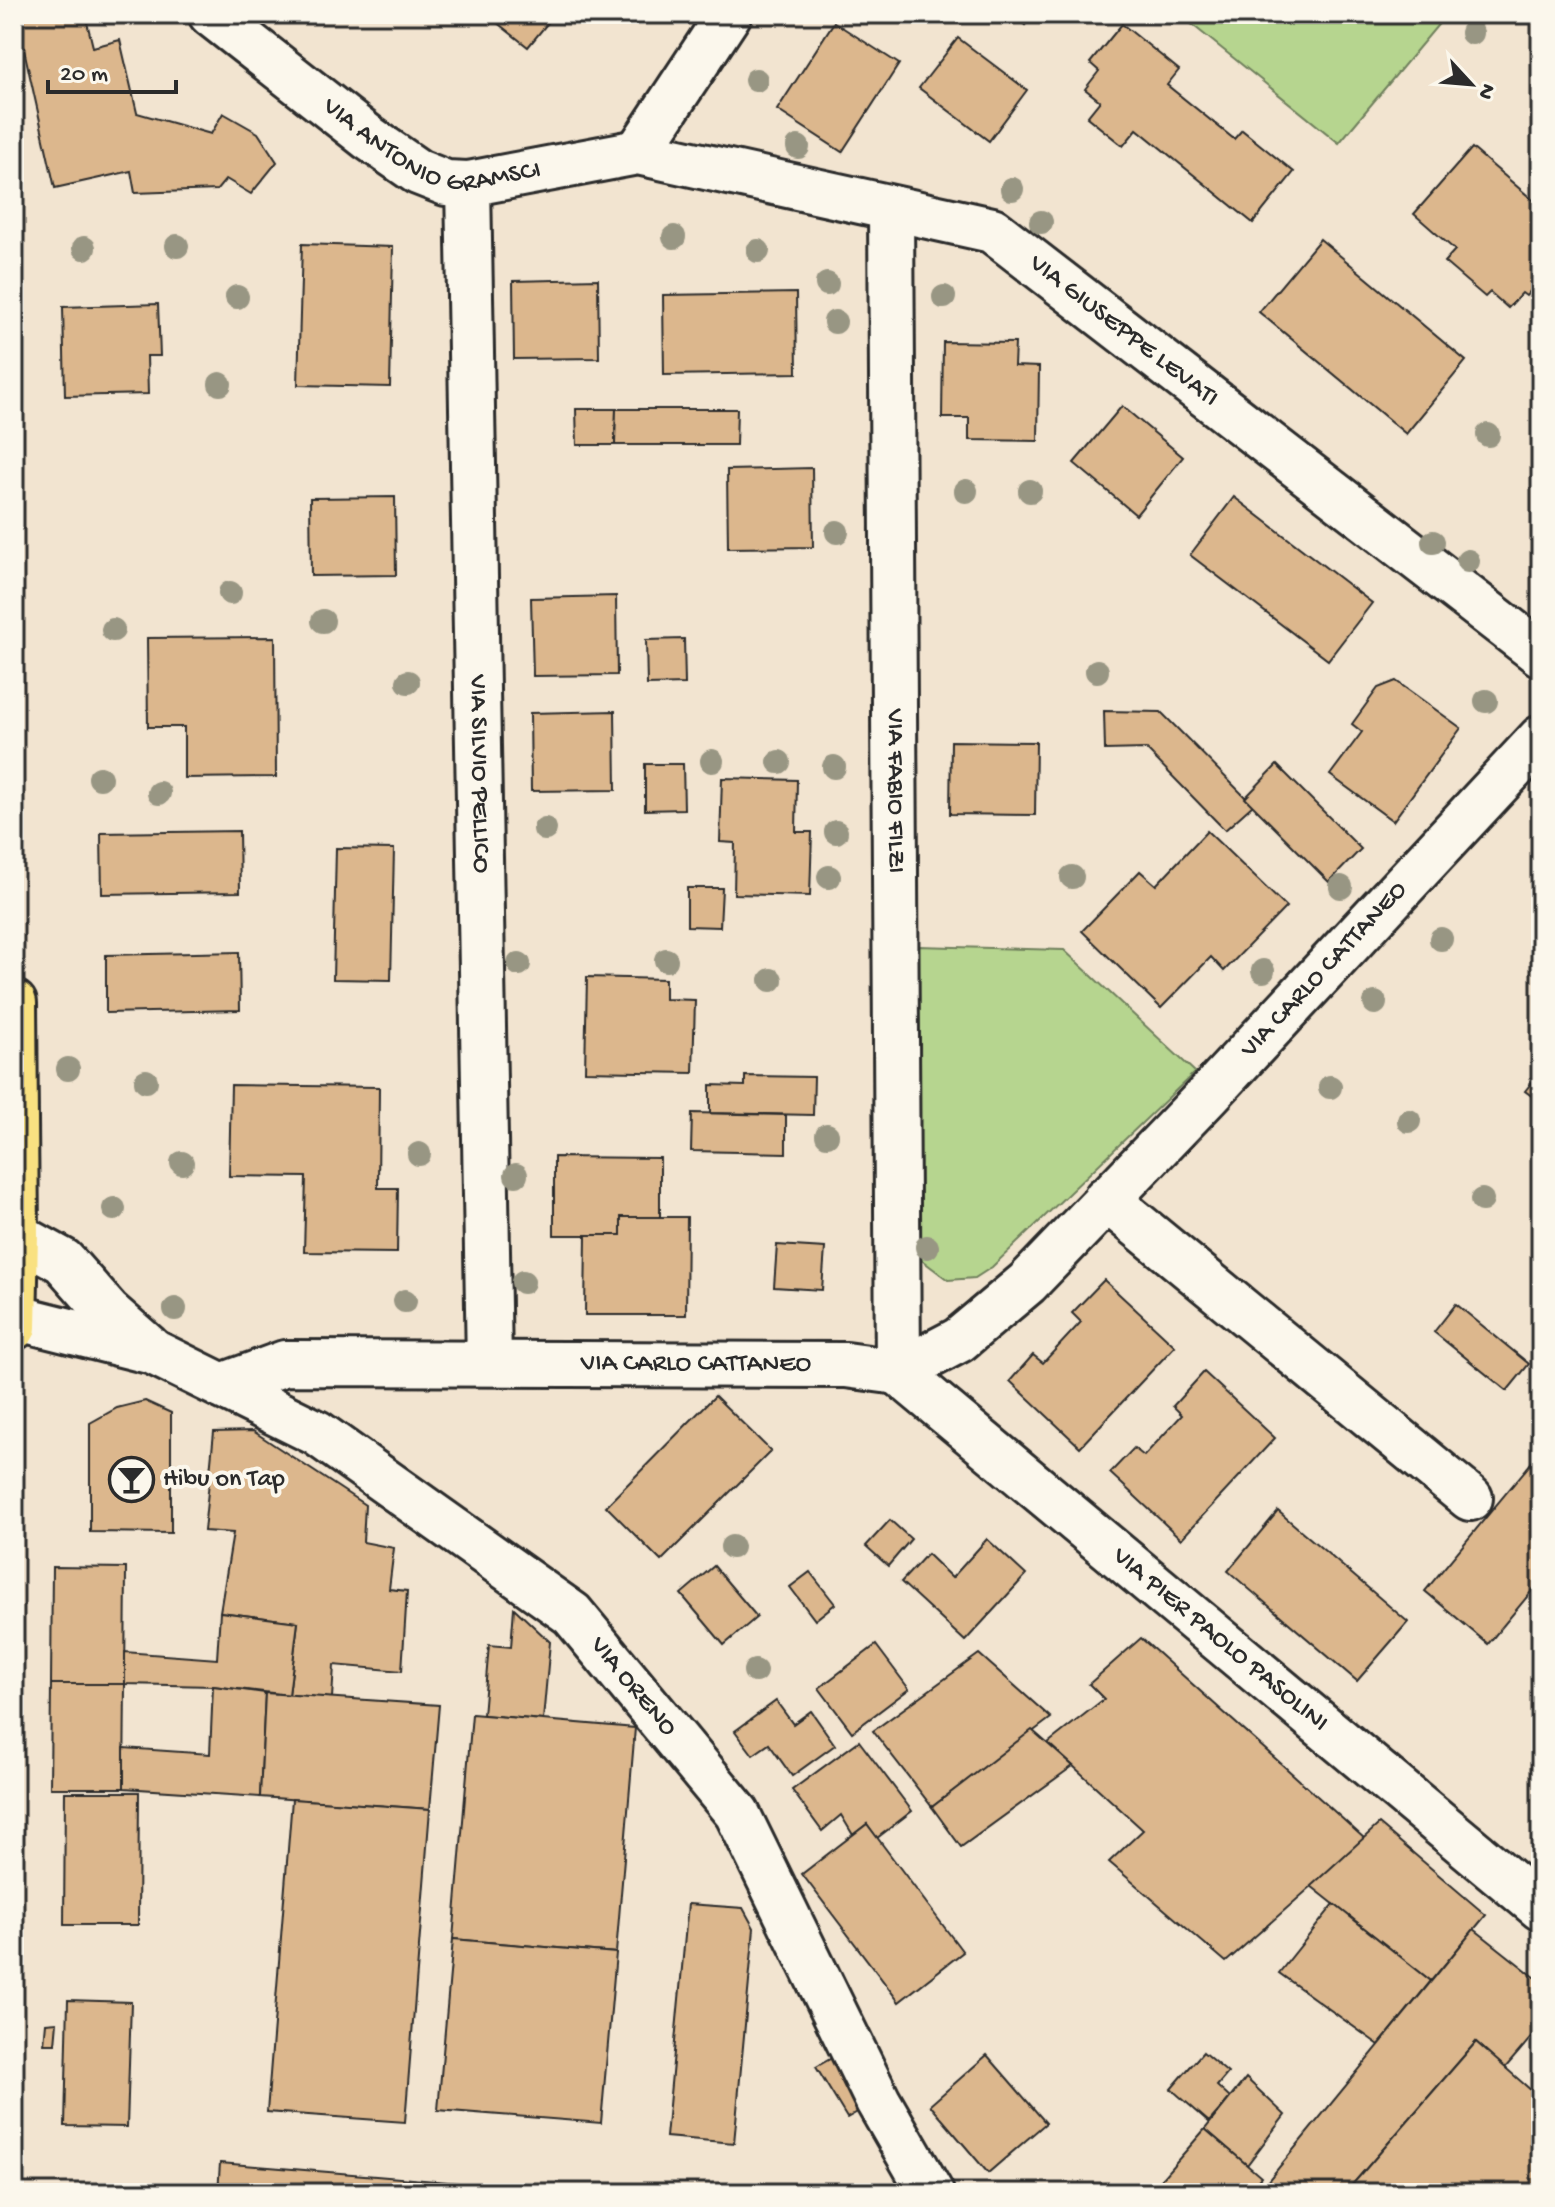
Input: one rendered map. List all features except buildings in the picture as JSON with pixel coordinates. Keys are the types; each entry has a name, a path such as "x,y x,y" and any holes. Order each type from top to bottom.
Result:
{"main road":[{"path":"14,1003 14,1327"}],"street":[{"name":"VIA ANTONIO GRAMSCI","path":"211,14 369,138 418,172 446,183 468,184 638,152"},
{"path":"638,152 729,14"},
{"name":"VIA GIUSEPPE LEVATI","path":"638,152 992,230 1541,654"},
{"name":"VIA SILVIO PELLICO","path":"468,184 489,1363"},
{"name":"VIA FABIO FILZI","path":"891,209 898,1372"},
{"name":"VIA CARLO CATTANEO","path":"222,1386 285,1363 846,1365 898,1372 959,1340 1027,1283 1209,1094 1541,738"},
{"path":"1106,1199 1470,1498"},
{"name":"VIA ORENO","path":"15,1234 63,1261 108,1312 153,1352"},
{"name":"VIA ORENO","path":"14,1317 153,1352 317,1433 572,1614 737,1813 878,2101 931,2193"},
{"name":"VIA PIER PAOLO PASOLINI","path":"898,1372 1541,1908"}],"green space":[{"path":"1179,14 1447,14 1339,143"},
{"path":"918,946 1064,950 1195,1072 992,1267 975,1278 948,1280 915,1255"}],"place":[{"name":"Hibu on Tap","path":"132,1480"}]}
